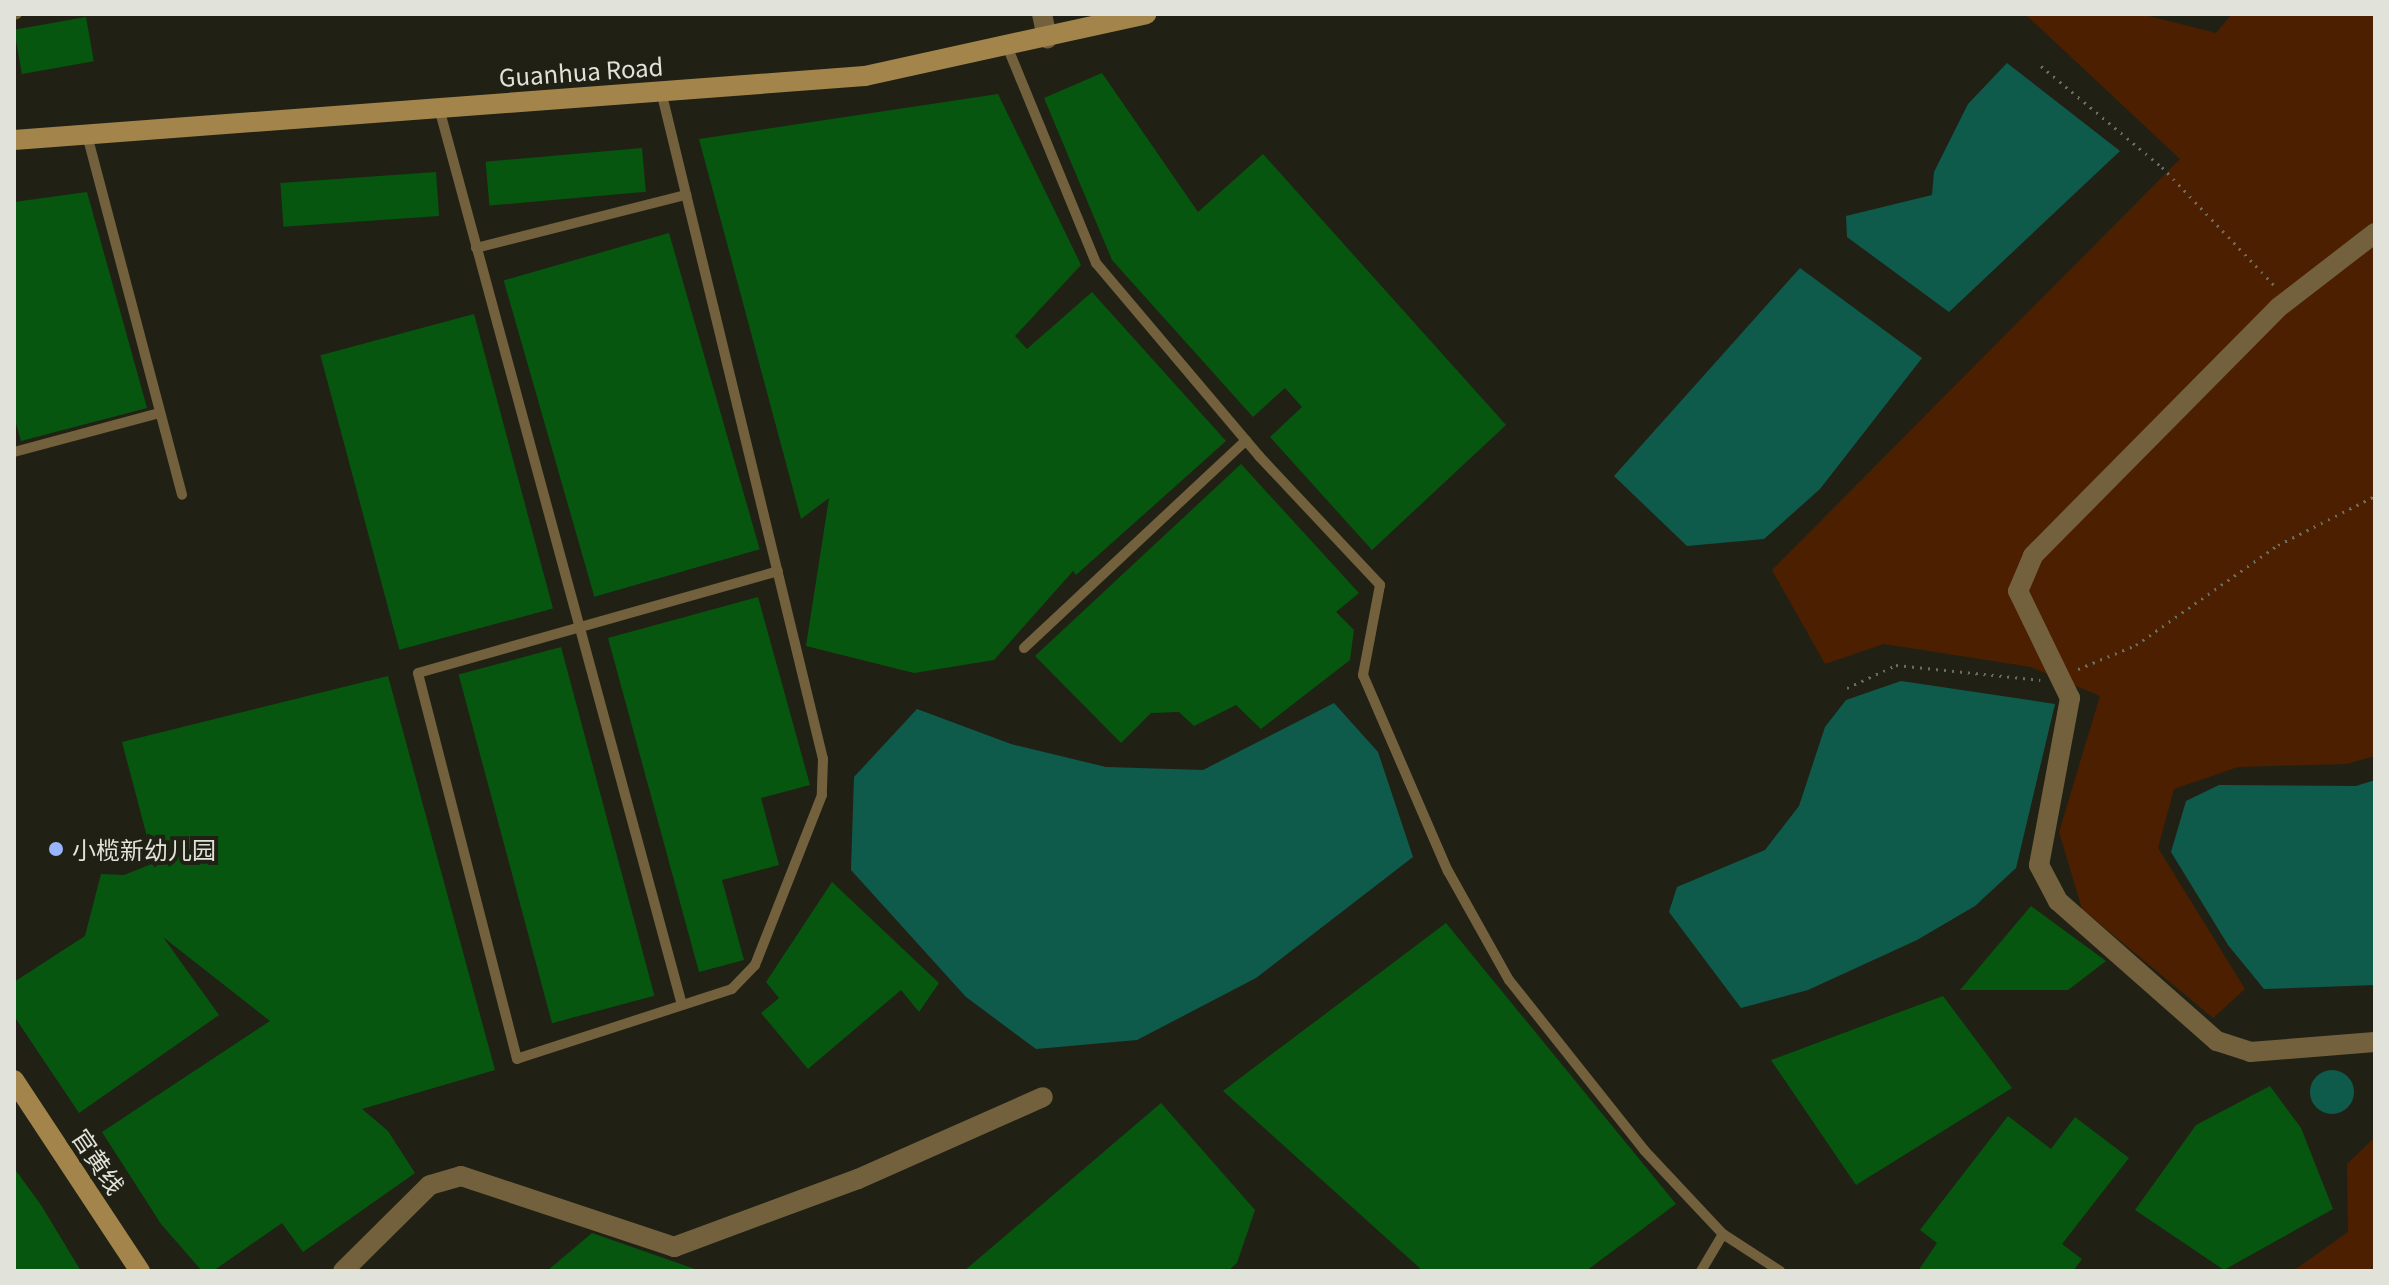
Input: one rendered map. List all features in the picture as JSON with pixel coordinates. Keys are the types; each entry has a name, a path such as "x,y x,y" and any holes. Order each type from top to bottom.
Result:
{"main road":[{"name":"Guanhua Road","path":"14,140 865,76 1047,38 1092,21 1146,14"},
{"name":"官黄线","path":"14,1080 140,1271"}],"street":[{"path":"1042,14 1047,38"},
{"path":"2375,233 2288,300 2033,556 2018,591 2062,675 2070,698 2039,865 2058,901 2217,1041 2250,1052 2375,1042"},
{"path":"343,1271 430,1185 461,1176 674,1247 858,1179 1043,1097"}],"lane":[{"path":"1007,46 1096,263 1246,440 1380,585 1363,675 1448,871 1509,980 1644,1150 1723,1234 1780,1271"},
{"path":"661,91 778,571 823,759 822,795 755,965 732,989 517,1059 418,673 778,571"},
{"path":"439,108 682,1005"},
{"path":"87,135 182,495"},
{"path":"476,248 686,195"},
{"path":"14,452 160,413"},
{"path":"1024,648 1246,440"},
{"path":"1701,1271 1723,1234"}],"path":[{"path":"2041,66 2162,167 2288,300"},
{"path":"1847,688 1896,665 1997,679 2062,675 2136,645 2278,545 2375,496"}],"shaded area":[{"path":"2025,14 2141,14 2216,33 2232,14 2375,14 2375,756 2347,764 2238,767 2174,789 2158,848 2245,989 2213,1018 2082,909 2059,832 2100,696 2031,667 1884,644 1825,664 1772,570 2180,159"},
{"path":"2375,1137 2375,1271 2293,1271 2348,1232 2347,1164"}],"water":[{"path":"2007,63 2120,151 1949,312 1847,237 1846,216 1932,195 1934,172 1968,104"},
{"path":"1800,268 1922,358 1820,489 1764,539 1687,546 1614,476"},
{"path":"1901,681 2055,704 2016,868 1975,906 1917,940 1808,990 1741,1008 1669,912 1677,887 1765,850 1799,806 1825,727 1846,700"},
{"path":"1334,703 1378,752 1413,857 1256,978 1137,1040 1036,1049 966,997 851,870 854,777 917,709 1011,744 1106,767 1203,770"},
{"path":"2375,780 2375,985 2264,989 2228,945 2171,852 2186,801 2219,785 2356,786"},
{"path":"2332,1070 2348,1076 2354,1092 2348,1108 2332,1114 2316,1108 2310,1092 2316,1076"}],"building":[{"path":"86,17 94,61 22,74 14,30"},
{"path":"1102,73 1198,212 1263,154 1506,425 1372,550 1270,437 1302,407 1285,388 1253,417 1112,260 1044,98"},
{"path":"998,94 1081,265 1015,336 1027,349 1092,292 1226,441 1076,575 1073,571 994,660 914,673 806,646 829,498 801,519 699,139"},
{"path":"642,148 646,192 489,206 486,162"},
{"path":"436,172 439,216 283,227 280,183"},
{"path":"87,192 147,408 21,441 14,416 14,202"},
{"path":"669,233 760,549 594,597 504,280"},
{"path":"474,314 553,609 399,650 320,355"},
{"path":"1241,464 1359,593 1336,612 1354,630 1350,660 1261,729 1236,705 1194,726 1179,712 1151,713 1121,743 1035,656"},
{"path":"758,597 810,785 761,798 779,865 722,880 744,960 699,972 608,638"},
{"path":"561,647 654,996 552,1023 459,674"},
{"path":"388,676 495,1070 362,1109 388,1131 415,1173 303,1252 282,1223 213,1271 202,1271 161,1224 102,1132 270,1021 163,937 219,1015 79,1113 14,1016 14,982 85,936 101,874 124,875 154,863 122,742"},
{"path":"832,882 939,983 919,1012 901,990 808,1069 761,1013 779,998 766,982"},
{"path":"2031,906 2106,961 2068,990 1960,990"},
{"path":"1446,923 1676,1204 1586,1271 1423,1271 1223,1091"},
{"path":"1943,996 2012,1088 1856,1185 1771,1060"},
{"path":"2270,1086 2301,1128 2333,1209 2224,1270 2135,1210 2196,1125"},
{"path":"1161,1103 1255,1210 1237,1263 1228,1271 964,1271"},
{"path":"2008,1116 2051,1149 2075,1117 2129,1158 2062,1244 2082,1259 2073,1271 1918,1271 1937,1243 1920,1230"},
{"path":"14,1168 41,1205 81,1271 14,1271"},
{"path":"592,1233 695,1269 547,1271"}],"place":[{"name":"小榄新幼儿园","path":"56,849"}]}
